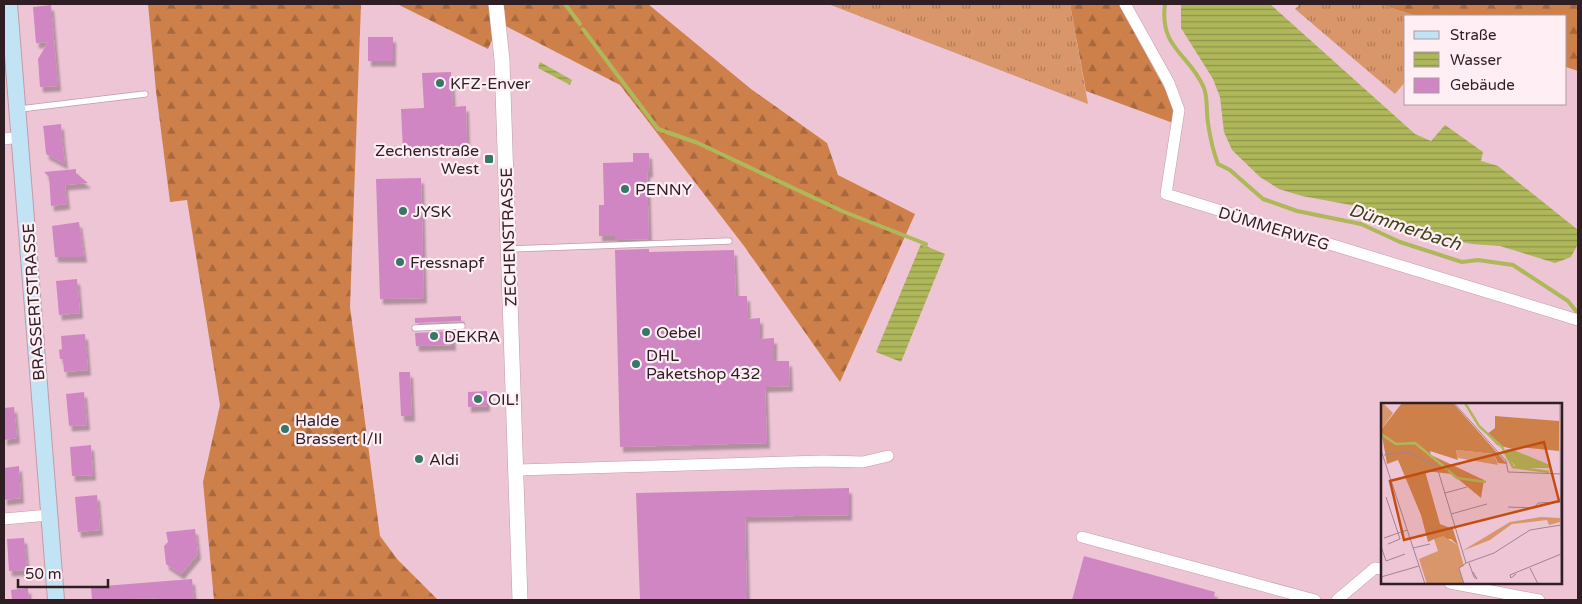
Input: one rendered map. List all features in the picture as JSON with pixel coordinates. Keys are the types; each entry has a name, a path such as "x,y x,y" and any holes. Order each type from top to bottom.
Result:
{"main road":[{"name":"BRASSERTSTRASSE","path":"9,4 18,109 12,138 50,515 56,600"}],"street":[{"name":"ZECHENSTRASSE","path":"496,4 501,42 520,600"},
{"name":"DÜMMERWEG","path":"1125,4 1169,83 1179,110 1166,194 1578,320"},
{"path":"517,470 823,461 862,462 888,456"},
{"path":"4,519 50,515"},
{"path":"1082,537 1315,600"},
{"path":"1337,600 1376,568 1381,569"},
{"path":"1455,584 1539,600"}],"lane":[{"path":"18,109 145,94"},
{"path":"508,249 729,242"},
{"path":"415,328 462,326"}],"green space":[{"path":"148,4 361,4 350,307 380,536 398,560 438,600 214,600 203,482 220,405 187,200 170,202 156,91"},
{"path":"397,4 648,4 751,89 827,143 838,175 915,214 840,382 744,246 620,85 500,23 488,49"},
{"path":"828,4 1070,4 1088,104"},
{"path":"1070,4 1119,4 1173,106 1173,123 1086,91"},
{"path":"1300,4 1379,4 1413,15 1404,15 1404,83 1395,94 1295,9"},
{"path":"1379,4 1578,4 1578,71 1567,67 1567,15 1413,15"}],"water":[{"path":"1181,4 1270,4 1415,134 1431,141 1445,125 1483,152 1481,161 1498,166 1578,230 1578,244 1571,257 1555,263 1500,246 1472,244 1430,236 1356,206 1302,196 1279,189 1260,177 1232,150 1224,132 1220,97 1213,79 1181,28"},
{"path":"540,62 572,80 570,85 538,68"},
{"path":"921,244 945,254 901,362 876,352"}],"building":[{"path":"51,5 58,86 40,87 38,59 48,42 36,43 33,7"},
{"path":"368,37 393,37 393,61 368,61"},
{"path":"451,72 453,107 466,106 467,149 403,151 401,109 424,108 422,73"},
{"path":"61,124 65,164 46,154 43,126"},
{"name":"PENNY","path":"633,153 649,153 650,172 647,172 649,239 615,240 615,236 599,236 599,205 604,205 603,163 633,162"},
{"path":"76,169 76,173 88,183 65,185 67,204 51,206 49,177 44,172"},
{"path":"421,178 424,298 380,299 376,179"},
{"path":"79,222 84,257 55,257 52,226"},
{"path":"649,249 649,252 734,250 736,296 747,296 748,319 760,318 760,339 774,338 774,361 789,361 790,386 765,387 767,443 620,447 615,250"},
{"path":"77,279 80,313 59,315 56,281"},
{"path":"461,316 461,321 415,323 415,318"},
{"path":"452,331 453,345 416,346 415,333"},
{"path":"85,334 88,370 64,372 63,359 60,359 59,350 62,349 61,336"},
{"path":"399,372 410,372 412,416 401,416"},
{"name":"OIL!","path":"487,391 487,406 468,407 468,392"},
{"path":"84,392 87,425 69,426 66,394"},
{"path":"14,407 17,438 4,440 4,408"},
{"path":"91,445 93,475 72,476 70,447"},
{"path":"19,466 21,498 4,500 4,468"},
{"path":"849,488 849,515 745,517 747,600 640,600 636,493"},
{"path":"97,495 100,530 78,532 75,497"},
{"path":"195,529 198,554 181,574 166,564 164,546 168,542 166,532"},
{"path":"24,538 27,570 9,571 7,539"},
{"path":"1084,556 1215,592 1213,600 1072,600"},
{"path":"192,579 194,600 159,600 159,598 92,600 91,587"},
{"path":"28,588 29,600 12,600 11,590"}],"waterway":[{"path":"565,4 580,24"},
{"name":"Dümmerbach","path":"1165,4 1164,19 1171,41 1198,76 1204,88 1207,119 1218,164 1230,170 1263,199 1297,211 1361,224 1400,242 1462,262 1478,260 1513,265 1568,301 1576,311"},
{"path":"583,29 658,129 698,143 842,211 926,244 925,246"}],"place":[{"name":"KFZ-Enver","path":"440,83"},
{"name":"Zechenstraße West","path":"489,159"},
{"name":"PENNY","path":"625,189"},
{"name":"JYSK","path":"403,211"},
{"name":"Fressnapf","path":"400,262"},
{"name":"Oebel","path":"646,332"},
{"name":"DEKRA","path":"434,336"},
{"name":"DHL Paketshop 432","path":"636,364"},
{"name":"OIL!","path":"478,399"},
{"name":"Halde Brassert I/II","path":"285,429"},
{"name":"Aldi","path":"419,459"}]}
